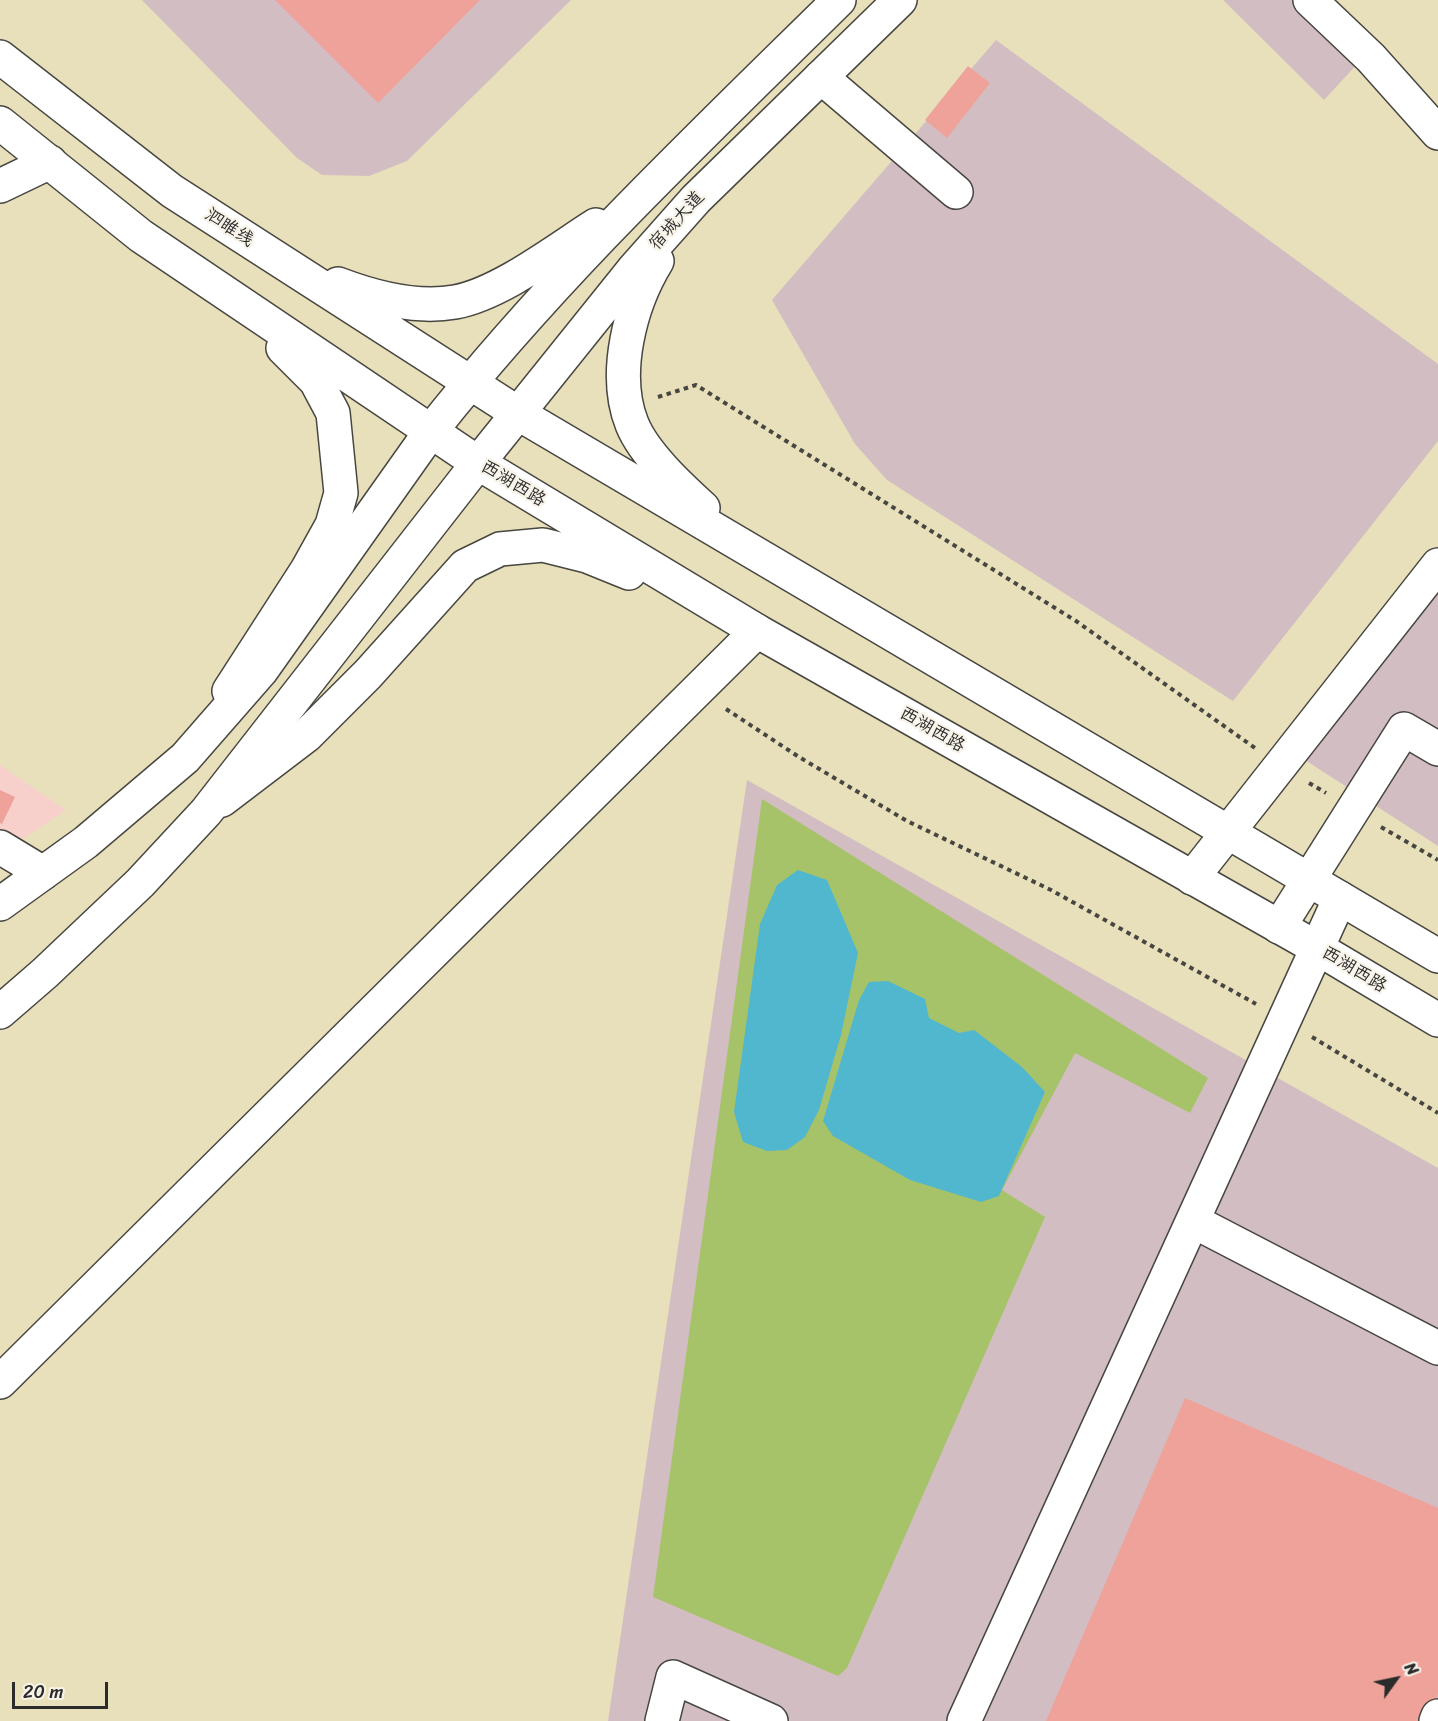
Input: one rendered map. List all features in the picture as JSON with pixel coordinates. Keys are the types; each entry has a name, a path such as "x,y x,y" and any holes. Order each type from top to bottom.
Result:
{"main road":[{"path":"0,904 86,842 185,758 261,671 431,431 469,382 601,236 839,0"},
{"name":"宿城大道","path":"206,812 478,463 633,270 696,199 900,0"},
{"path":"1310,0 1371,58 1438,133"},
{"name":"泗睢线","path":"0,57 172,191 469,382"},
{"path":"821,77 956,192"},
{"path":"0,123 141,236 431,431"},
{"path":"0,186 50,162"},
{"path":"283,263 376,298 408,302 455,302 494,289 544,258 596,225 669,168"},
{"path":"696,199 645,280 627,330 625,386 632,424 655,459 695,501 749,549"},
{"path":"185,758 307,570 332,525 341,493 333,413 316,381 231,296"},
{"path":"469,382 519,414 1438,956"},
{"name":"西湖西路","path":"431,431 478,463 714,606 1317,948 1438,1020"},
{"path":"0,1012 45,974 140,883 206,812 306,736 368,674 465,566 500,549 543,545 587,556 714,606"},
{"path":"1192,878 1438,565"},
{"path":"0,1382 757,631"},
{"path":"1279,927 1404,729 1438,749"},
{"path":"0,847 43,873"},
{"path":"964,1721 1340,898"},
{"path":"1193,1221 1438,1348"},
{"path":"662,1721 673,1677 771,1721"},
{"path":"1436,1721 1438,1716"}],"path":[{"path":"629,406 696,385 1076,621 1280,766 1438,861"},
{"path":"698,691 799,757 908,821 1051,890 1284,1020 1438,1113"}],"shaded area":[{"path":"142,0 571,0 407,161 369,176 322,175 297,158"},
{"path":"1223,0 1299,0 1361,60 1324,100"},
{"path":"996,40 1438,364 1438,441 1233,701 887,480 855,444 772,300"},
{"path":"1438,594 1438,846 1305,760"},
{"path":"0,765 66,810 0,854"},
{"path":"747,780 1438,1168 1438,1721 608,1721"}],"green space":[{"path":"762,799 1208,1078 1190,1113 1075,1053 1002,1190 1045,1217 847,1668 838,1676 653,1597"}],"water":[{"path":"798,870 827,880 858,953 841,1035 819,1110 805,1137 787,1150 767,1151 743,1142 734,1112 760,924 777,885"},
{"path":"888,981 925,999 929,1018 959,1033 974,1030 1022,1067 1045,1092 999,1196 981,1202 910,1180 833,1136 823,1121 859,1000 869,982"}],"building":[{"path":"275,0 480,0 378,103"},
{"path":"968,66 990,83 947,138 925,120"},
{"path":"0,790 15,797 2,824 0,823"},
{"path":"1185,1398 1438,1508 1438,1694 1427,1721 1046,1721"}]}
